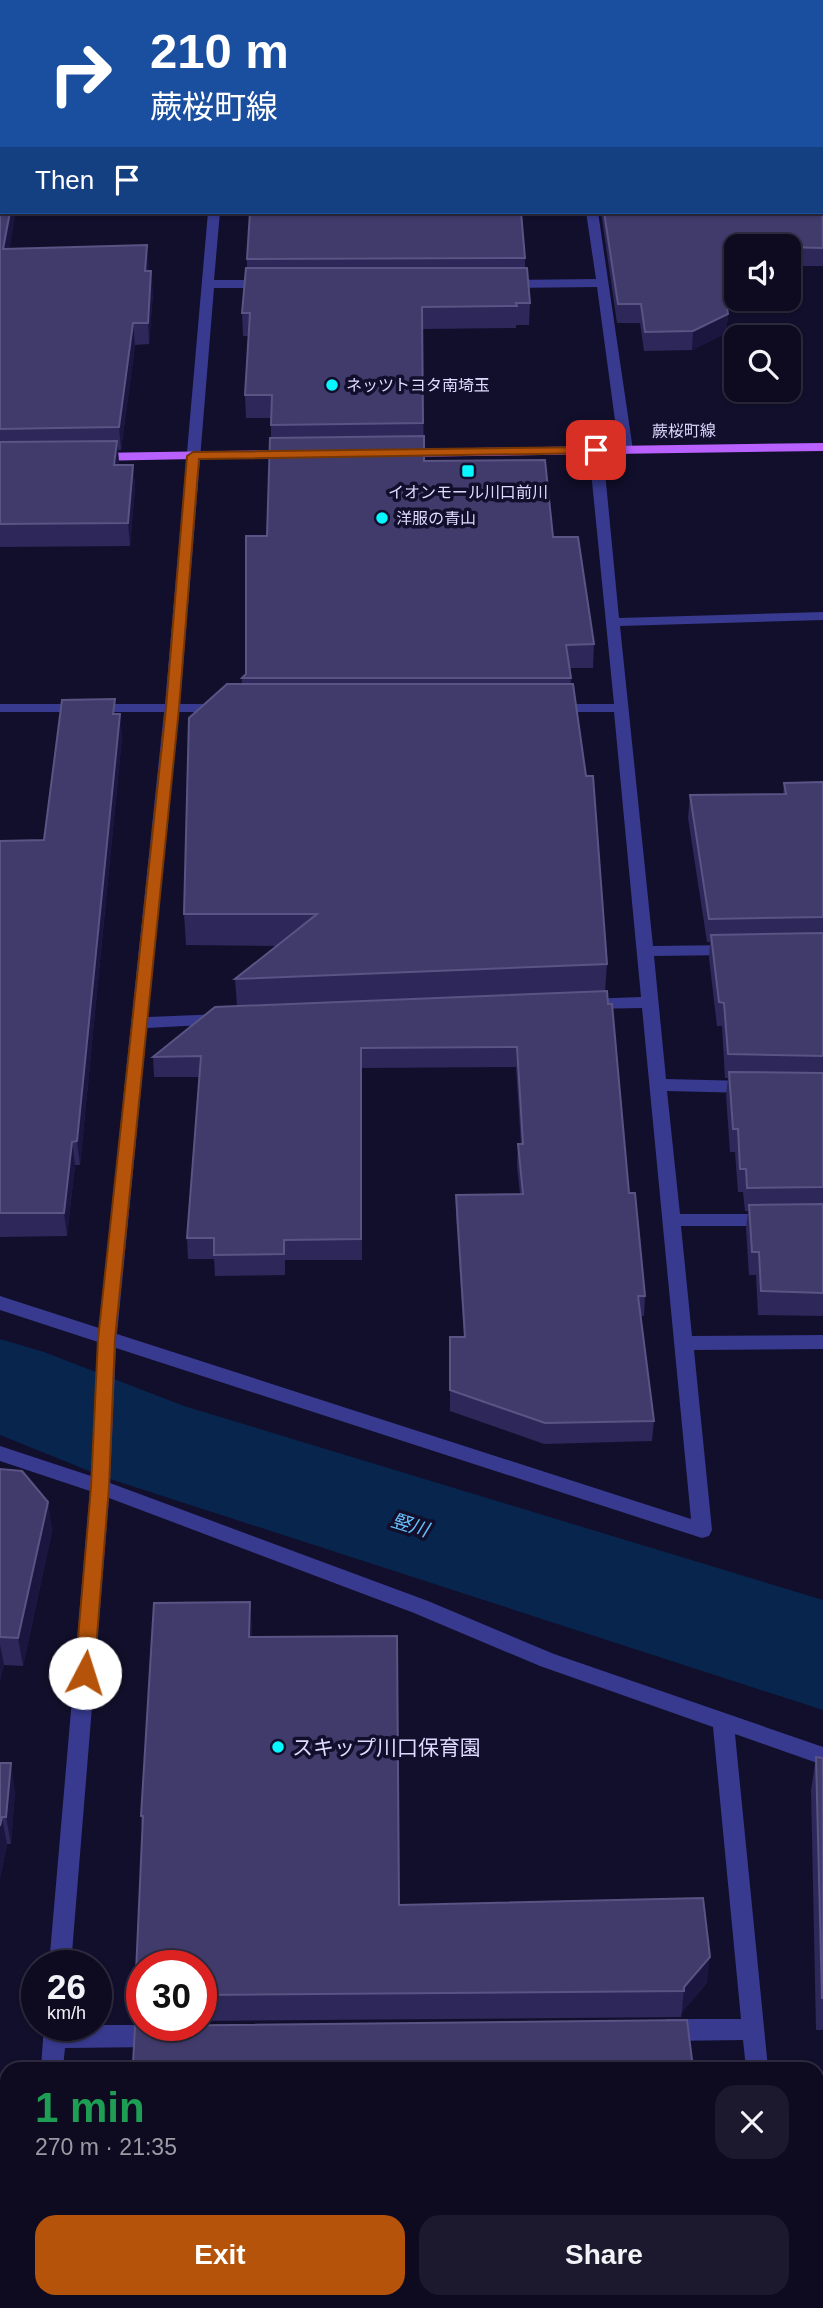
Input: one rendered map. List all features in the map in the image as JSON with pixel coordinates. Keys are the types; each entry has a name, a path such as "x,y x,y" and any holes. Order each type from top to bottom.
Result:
{"main road":[{"name":"蕨桜町線","path":"387,453 823,447"},
{"path":"83,457 304,454"}],"street":[{"path":"61,1950 100,1487 107,1339 172,708 214,214"},
{"path":"592,214 626,450"},
{"path":"493,284 602,283"},
{"path":"208,284 276,284"},
{"path":"0,1303 702,1530 596,450"},
{"path":"613,622 823,615"},
{"path":"0,708 240,708"},
{"path":"540,708 621,708"},
{"path":"644,951 754,949"},
{"path":"566,1005 649,1002"},
{"path":"140,1023 236,1019"},
{"path":"657,1085 768,1087"},
{"path":"671,1220 782,1219"},
{"path":"683,1343 823,1342"},
{"path":"0,1453 100,1487 421,1607 547,1660 823,1756"},
{"path":"723,1722 757,2062"},
{"path":"642,2030 754,2029"},
{"path":"52,2062 54,2041"}],"building":[{"path":"0,214 10,214 3,249 147,245 145,271 151,271 148,323 133,323 119,427 0,429"},
{"path":"250,214 521,214 525,258 247,259"},
{"path":"604,214 823,214 823,248 801,247 801,234 724,234 724,311 728,311 728,314 693,331 645,332 641,304 618,304"},
{"path":"246,268 527,268 530,303 516,303 517,306 422,307 423,423 271,425 272,395 245,395 250,313 242,313"},
{"path":"424,436 424,461 545,460 553,537 578,537 594,644 566,645 571,678 242,678 246,674 246,536 267,536 270,438"},
{"path":"117,441 114,465 133,465 128,523 0,524 0,442"},
{"path":"227,684 573,684 586,776 593,776 607,964 235,979 317,914 184,914 189,718"},
{"path":"115,699 113,714 120,714 77,1141 72,1142 64,1213 0,1213 0,841 44,840 62,700"},
{"path":"823,782 823,917 709,919 690,795 786,794 784,783"},
{"path":"823,933 823,1056 728,1054 724,1003 719,1002 711,935"},
{"path":"607,991 608,1004 612,1004 629,1193 635,1193 645,1296 638,1296 654,1421 545,1423 450,1390 450,1337 465,1337 456,1195 523,1194 518,1144 523,1144 517,1047 361,1048 361,1239 284,1240 284,1254 214,1255 214,1238 187,1238 201,1056 153,1057 215,1007"},
{"path":"729,1072 823,1073 823,1187 747,1188 746,1169 740,1169 738,1129 733,1129"},
{"path":"823,1204 823,1293 761,1291 759,1252 752,1252 749,1205"},
{"path":"0,1469 22,1471 48,1502 18,1638 0,1637"},
{"path":"250,1602 249,1637 397,1636 399,1905 703,1898 710,1957 684,1987 684,1991 217,1995 217,1950 137,1950 141,1816 154,1603"},
{"path":"816,1757 823,1758 823,1998 822,1998"},
{"path":"0,1763 11,1763 6,1817 2,1817 0,1826"},
{"path":"687,2020 692,2062 133,2062 134,2041 217,2041 217,2025"}],"waterway":[{"name":"竪川","path":"0,1385 148,1443 823,1655"}],"place":[{"name":"ネッツトヨタ南埼玉","path":"332,385"},
{"name":"イオンモール川口前川","path":"468,471"},
{"name":"洋服の青山","path":"382,518"},
{"name":"スキップ川口保育園","path":"278,1747"}],"route":[{"path":"85,1673 100,1487 107,1339 172,708 193,456 596,450"}]}
